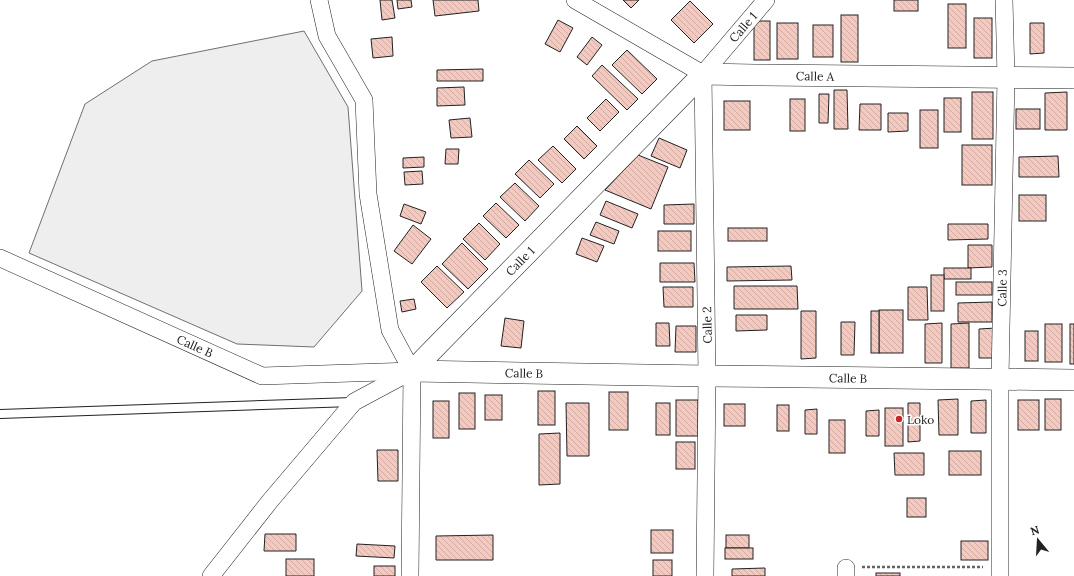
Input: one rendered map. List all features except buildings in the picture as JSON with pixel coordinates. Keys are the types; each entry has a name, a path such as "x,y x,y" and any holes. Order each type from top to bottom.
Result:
{"street":[{"path":"319,0 327,36 364,100 368,194 390,330 412,371 410,576"},
{"name":"Calle A","path":"575,0 703,74 1074,78"},
{"name":"Calle 1","path":"412,371 703,74 766,0"},
{"name":"Calle 3","path":"1000,571 1000,380 1006,77 1004,0"},
{"name":"Calle 2","path":"703,74 707,376 705,576"},
{"name":"Calle B","path":"0,258 262,376 412,371 1074,380"},
{"path":"211,576 270,501 354,402 412,371"}],"lane":[{"path":"0,414 354,402"}],"path":[{"path":"846,572 1000,571"}],"shaded area":[{"path":"304,31 348,107 362,291 314,347 237,344 29,253 85,104 152,61"}],"place":[{"name":"Loko","path":"899,419"}]}
